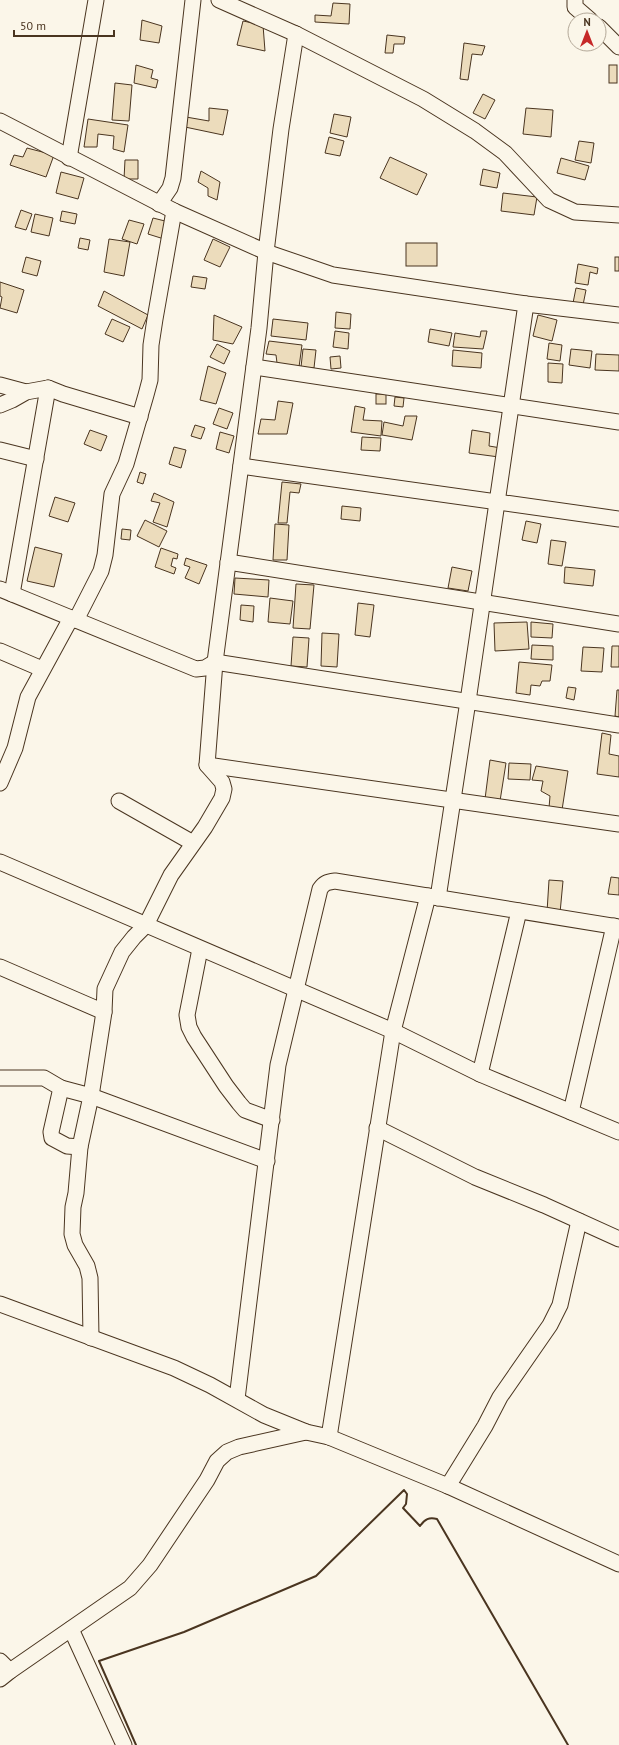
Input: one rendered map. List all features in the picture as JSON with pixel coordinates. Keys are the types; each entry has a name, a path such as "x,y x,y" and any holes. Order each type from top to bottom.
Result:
{"street":[{"path":"70,158 96,0"},
{"path":"160,204 170,188 173,178 193,0"},
{"path":"219,0 296,34 423,99 475,131 505,153 549,200 575,212 619,215"},
{"path":"572,2 582,12"},
{"path":"91,1338 90,1278 87,1266 75,1245 72,1234 73,1207 76,1193 80,1147 91,1096 104,1012 105,989 122,952 146,925 171,874 205,827 222,798 224,789 222,782 207,765 215,662 259,328 266,252 281,129 296,34"},
{"path":"607,35 619,47"},
{"path":"0,121 174,211 266,252 333,275 526,304 619,315"},
{"path":"0,783 15,748 28,696 42,669 73,619 100,571 105,555 112,494 126,464 150,380 151,344 174,211"},
{"path":"329,1437 393,1031 433,897 453,799 526,304"},
{"path":"254,367 511,404 619,422"},
{"path":"0,385 26,392"},
{"path":"0,405 26,392 48,388 140,417"},
{"path":"48,388 36,459 6,591 196,669 206,668 215,662 619,725"},
{"path":"0,450 36,459"},
{"path":"241,466 619,519"},
{"path":"228,562 619,624"},
{"path":"0,651 42,669"},
{"path":"207,765 453,799 619,824"},
{"path":"119,801 193,843"},
{"path":"0,862 393,1031 480,1074 619,1132"},
{"path":"237,1399 278,1065 320,889 327,882 335,881 617,926 571,1112"},
{"path":"480,1074 519,911"},
{"path":"200,949 187,1016 189,1027 226,1086 245,1110 272,1120"},
{"path":"0,967 104,1012"},
{"path":"0,1078 44,1078 61,1088 91,1096 267,1161"},
{"path":"61,1088 51,1132 52,1138 67,1146 80,1147"},
{"path":"377,1128 475,1177 544,1205 619,1239"},
{"path":"448,1486 486,1426 500,1397 550,1325 560,1305 580,1221"},
{"path":"0,1304 174,1368 264,1414 306,1432 329,1437 448,1486 619,1564"},
{"path":"3,1670 71,1629 130,1588 145,1571 207,1480 217,1461 227,1452 239,1447 306,1432"},
{"path":"71,1629 124,1745"}],"building":[{"path":"333,3 350,4 349,24 315,22 315,15 331,16"},
{"path":"142,20 162,26 159,43 140,40"},
{"path":"243,21 263,25 265,51 237,45"},
{"path":"387,35 405,37 404,44 394,44 393,53 385,53"},
{"path":"464,43 485,46 482,55 472,54 468,80 460,79"},
{"path":"136,65 153,70 151,78 158,80 156,88 134,83"},
{"path":"609,65 617,65 617,83 609,83"},
{"path":"115,83 132,85 129,121 112,120"},
{"path":"483,94 495,100 485,119 473,113"},
{"path":"209,108 228,110 223,135 185,127 186,117 209,121"},
{"path":"526,108 553,110 551,137 523,134"},
{"path":"334,114 351,117 347,137 330,133"},
{"path":"88,119 128,125 124,152 113,149 114,136 98,134 97,147 84,147"},
{"path":"329,137 344,141 340,156 325,153"},
{"path":"579,141 594,143 591,163 575,160"},
{"path":"27,148 54,155 46,177 10,165 14,155 23,157"},
{"path":"390,157 427,174 417,195 380,178"},
{"path":"561,158 589,166 585,180 557,173"},
{"path":"125,160 138,160 138,179 124,179"},
{"path":"483,169 500,173 497,188 480,185"},
{"path":"201,171 220,182 217,200 208,196 208,188 198,182"},
{"path":"61,172 84,178 78,199 56,193"},
{"path":"503,193 537,197 534,215 501,211"},
{"path":"21,210 32,214 26,230 15,227"},
{"path":"62,211 77,214 75,224 60,221"},
{"path":"35,214 53,218 49,236 31,232"},
{"path":"153,218 169,222 164,239 148,234"},
{"path":"129,220 144,224 137,244 122,239"},
{"path":"80,238 90,240 88,250 78,248"},
{"path":"109,239 130,242 124,276 104,272"},
{"path":"213,239 230,247 220,267 204,260"},
{"path":"406,243 437,243 437,266 406,266"},
{"path":"26,257 41,261 37,276 22,272"},
{"path":"615,257 619,257 619,271 615,271"},
{"path":"578,264 598,268 597,274 590,272 588,285 575,283"},
{"path":"193,276 207,278 205,289 191,287"},
{"path":"0,282 24,290 17,313 0,308 2,297 0,296"},
{"path":"576,288 586,290 583,305 573,303"},
{"path":"104,291 148,315 142,329 98,306"},
{"path":"336,312 351,314 350,329 335,328"},
{"path":"214,315 242,327 233,344 213,340"},
{"path":"538,315 557,320 552,341 533,336"},
{"path":"112,319 130,327 123,342 105,334"},
{"path":"273,319 308,323 306,340 271,336"},
{"path":"430,329 452,333 449,346 428,342"},
{"path":"335,331 349,333 348,349 333,347"},
{"path":"481,331 487,331 483,349 453,347 455,333 480,337"},
{"path":"269,341 302,345 299,367 277,363 276,355 266,354"},
{"path":"549,343 562,345 560,361 547,359"},
{"path":"217,344 230,351 224,364 210,357"},
{"path":"303,349 316,350 314,368 301,367"},
{"path":"571,349 592,351 590,368 569,365"},
{"path":"453,350 482,353 481,368 452,366"},
{"path":"596,354 619,355 619,371 595,370"},
{"path":"340,356 341,368 331,369 330,357"},
{"path":"548,363 563,364 562,383 548,382"},
{"path":"208,366 226,373 216,404 200,400"},
{"path":"376,394 386,394 386,404 376,404"},
{"path":"395,397 404,398 403,407 394,406"},
{"path":"278,401 293,403 287,434 258,434 261,419 275,420"},
{"path":"355,406 365,408 363,420 382,421 381,436 351,432"},
{"path":"219,408 233,413 227,429 213,424"},
{"path":"405,416 417,416 412,440 382,435 384,422 403,426"},
{"path":"195,425 205,428 201,439 191,436"},
{"path":"90,430 107,436 101,451 84,444"},
{"path":"472,430 490,433 489,446 501,448 499,457 469,453"},
{"path":"220,432 234,436 229,453 216,449"},
{"path":"362,437 381,438 380,451 361,450"},
{"path":"174,447 186,450 181,468 169,464"},
{"path":"140,472 146,474 143,484 137,482"},
{"path":"282,482 301,484 299,493 290,492 287,523 278,523"},
{"path":"154,493 174,502 167,527 153,522 160,503 151,501"},
{"path":"55,497 75,503 68,522 49,516"},
{"path":"342,506 361,508 360,521 341,519"},
{"path":"145,520 167,531 159,547 137,536"},
{"path":"526,521 541,524 537,543 522,540"},
{"path":"275,524 289,525 287,560 273,560"},
{"path":"122,529 131,530 130,540 121,539"},
{"path":"551,540 566,542 562,566 548,564"},
{"path":"35,547 62,554 54,587 27,581"},
{"path":"161,548 178,554 177,559 173,558 171,566 176,568 174,574 155,567"},
{"path":"186,558 207,565 199,584 185,578 190,567 184,565"},
{"path":"452,567 472,571 468,591 448,588"},
{"path":"565,567 595,570 593,586 564,583"},
{"path":"235,578 269,580 268,597 234,594"},
{"path":"296,584 314,585 310,629 293,628"},
{"path":"270,598 293,601 290,624 268,622"},
{"path":"358,603 374,605 370,637 355,635"},
{"path":"241,605 254,606 253,622 240,620"},
{"path":"527,622 529,649 495,651 494,623"},
{"path":"531,622 553,624 552,638 531,637"},
{"path":"322,633 339,634 337,667 321,666"},
{"path":"293,637 309,638 307,667 291,666"},
{"path":"532,645 553,646 553,660 531,659"},
{"path":"612,646 619,646 619,667 611,667"},
{"path":"583,647 604,648 602,672 581,671"},
{"path":"519,662 552,665 550,681 542,681 540,686 531,685 530,695 516,693"},
{"path":"568,687 576,688 574,700 566,698"},
{"path":"617,690 619,690 619,717 615,716"},
{"path":"602,733 611,735 609,754 619,756 619,777 597,774"},
{"path":"490,760 506,763 500,801 485,799"},
{"path":"509,763 531,764 530,780 508,779"},
{"path":"536,766 568,771 562,810 549,808 550,796 541,791 543,781 532,780"},
{"path":"611,877 619,878 619,895 608,894"},
{"path":"549,880 563,881 560,913 547,912"}],"wall":[{"path":"136,1745 99,1661 184,1632 316,1576 404,1490 407,1494 406,1504 403,1508 420,1526 427,1519 437,1519 568,1745"}]}
